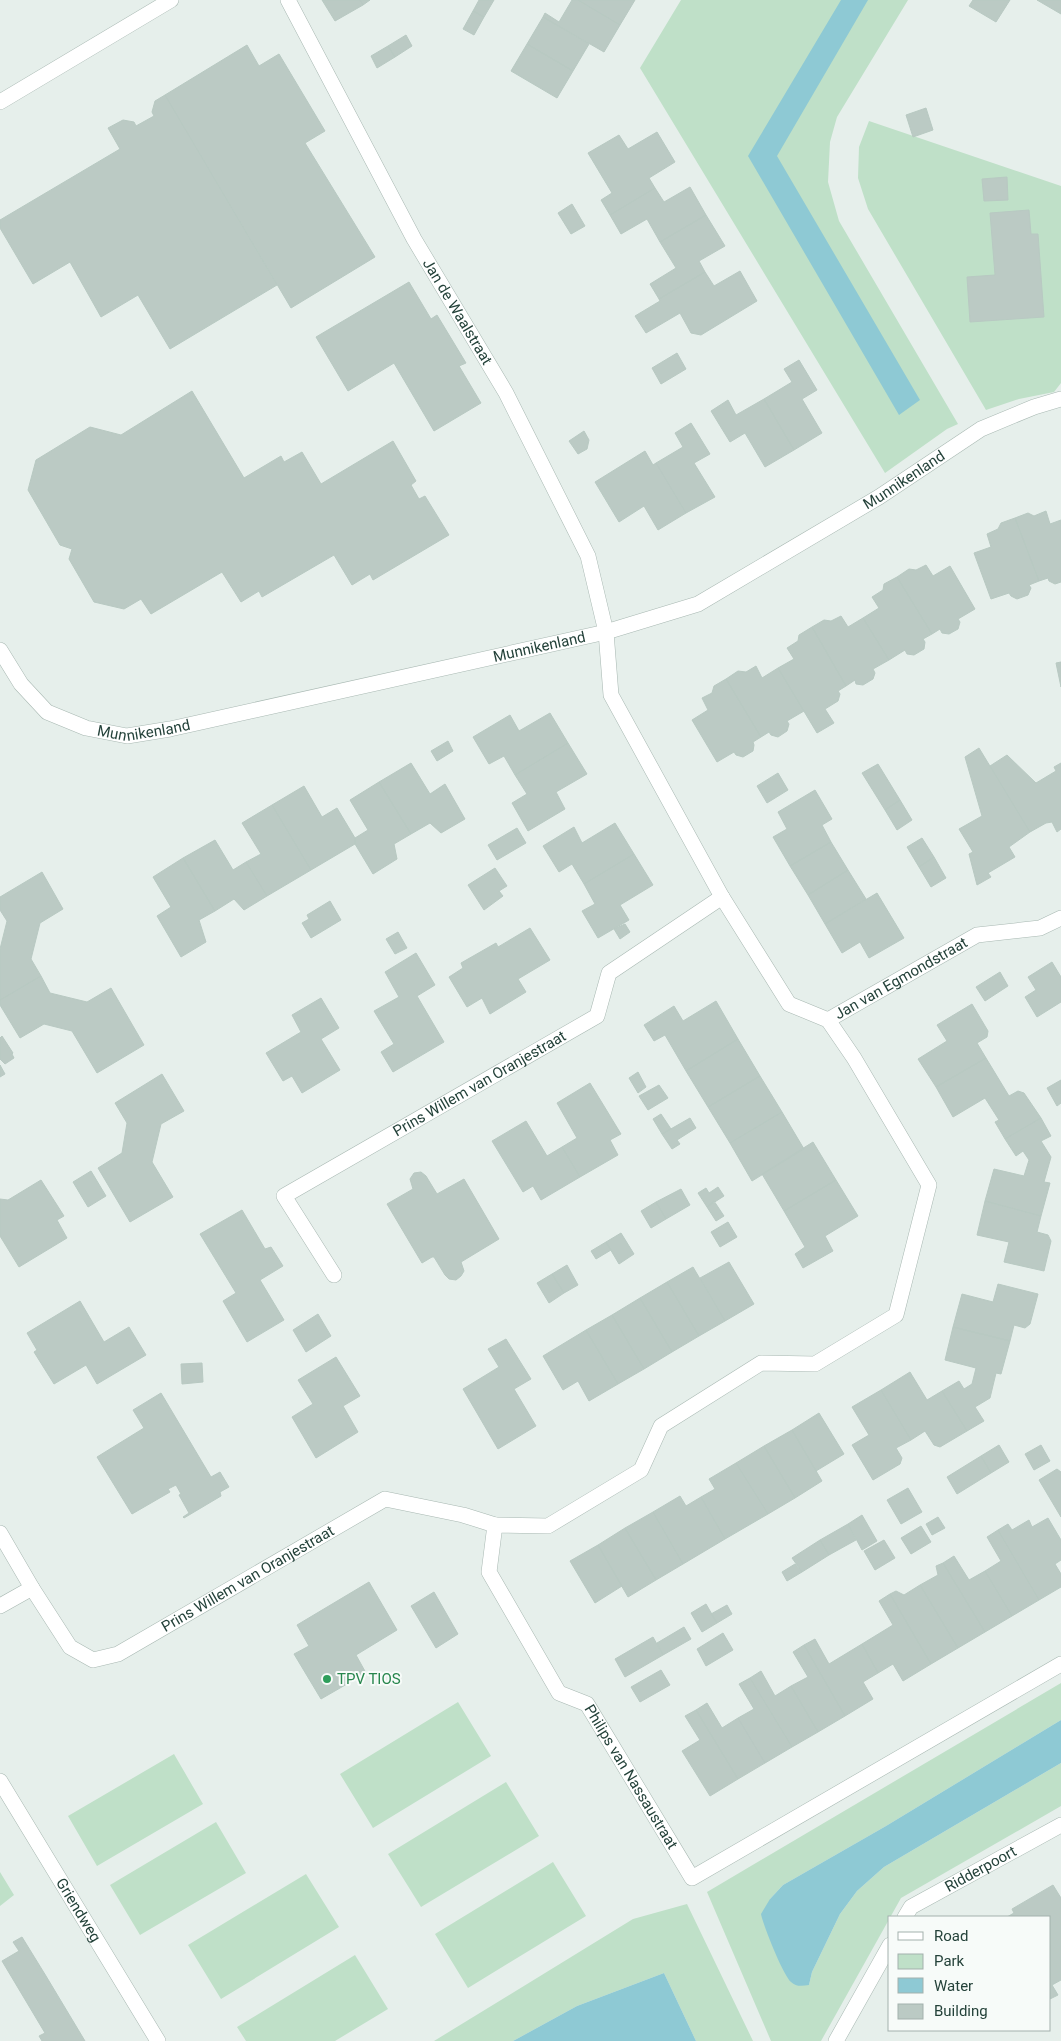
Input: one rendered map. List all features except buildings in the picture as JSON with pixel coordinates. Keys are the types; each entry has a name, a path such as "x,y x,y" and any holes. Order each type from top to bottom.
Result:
{"street":[{"path":"0,102 171,0"},
{"name":"Jan de Waalstraat","path":"288,0 414,239 506,393 565,510 588,556 606,632"},
{"name":"Munnikenland","path":"0,650 21,684 47,712 86,728 127,736 170,729 606,632 698,604 879,497 981,429 1034,407 1061,400"},
{"path":"495,1525 548,1526 641,1470 662,1426 761,1363 815,1364 896,1315 929,1185 854,1058 828,1020 789,1004 722,897 611,695 606,632"},
{"name":"Prins Willem van Oranjestraat","path":"334,1275 284,1196 597,1016 609,973 722,897"},
{"name":"Jan van Egmondstraat","path":"828,1020 976,935 1040,928 1061,918"},
{"name":"Prins Willem van Oranjestraat","path":"0,1533 32,1588 70,1647 93,1660 118,1654 385,1499 463,1515 495,1525"},
{"name":"Philips van Nassaustraat","path":"495,1525 489,1572 559,1693 587,1704 692,1878 1061,1664"},
{"path":"0,1606 32,1588"},
{"name":"Griendweg","path":"0,1780 158,2041"},
{"name":"Ridderpoort","path":"906,1916 911,1907 1061,1825"},
{"path":"836,2041 888,1949"}],"green space":[{"path":"681,0 908,0 837,117 830,142 828,182 839,221 958,424 947,429 885,473 640,68"},
{"path":"869,121 1061,186 1061,383 1054,392 1019,399 986,410 868,209 858,178 859,147"},
{"path":"1061,1683 1061,1720 886,1826 783,1885 770,1899 809,1985 812,1972 840,1914 857,1891 884,1867 1061,1763 1061,1806 901,1898 891,1916 888,1916 888,1921 821,2041 771,2041 707,1892"},
{"path":"458,1702 491,1756 373,1828 340,1774"},
{"path":"174,1754 203,1804 97,1866 68,1816"},
{"path":"506,1782 539,1836 421,1907 388,1854"},
{"path":"216,1822 246,1873 140,1935 110,1885"},
{"path":"553,1862 586,1916 468,1988 435,1934"},
{"path":"0,1872 14,1895 0,1906"},
{"path":"306,1874 339,1927 221,1999 188,1945"},
{"path":"687,1904 753,2041 696,2041 664,1973 577,2006 513,2041 434,2041 633,1919"},
{"path":"355,1955 388,2009 335,2041 246,2041 237,2027"}],"water":[{"path":"841,0 868,0 777,156 920,400 899,415 748,156"},
{"path":"1061,1720 1061,1763 884,1867 857,1891 840,1914 812,1972 809,1985 793,1984 787,1978 765,1928 761,1914 770,1899 783,1885 886,1826"},
{"path":"664,1973 696,2041 513,2041 577,2006"}],"place":[{"name":"TPV TIOS","path":"327,1679"}]}
